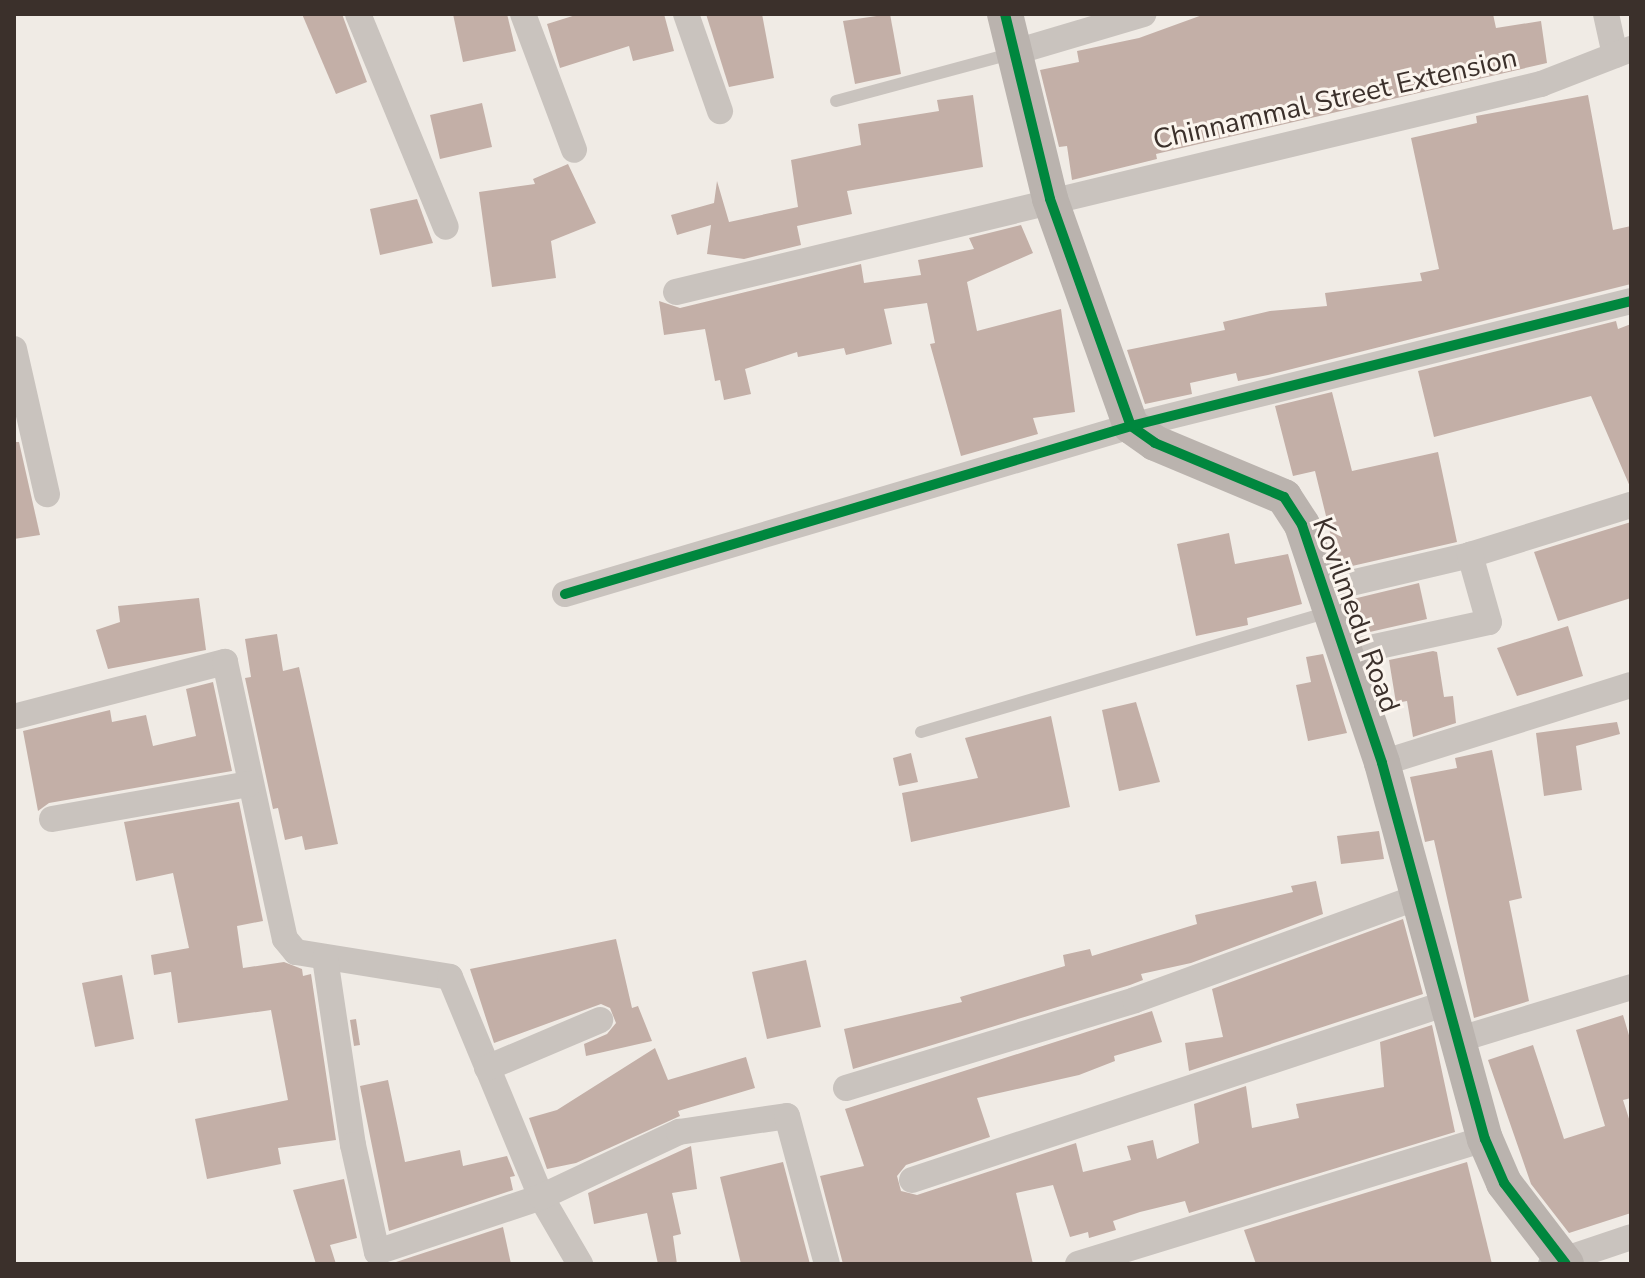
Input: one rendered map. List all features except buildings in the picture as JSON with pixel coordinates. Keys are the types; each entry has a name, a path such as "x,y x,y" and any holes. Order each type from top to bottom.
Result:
{"street":[{"path":"358,14 446,227"},
{"path":"523,14 574,150"},
{"path":"686,14 720,111"},
{"path":"1005,14 1050,199 1131,426"},
{"path":"1015,52 1143,14"},
{"path":"1606,14 1623,52"},
{"name":"Chinnammal Street Extension","path":"676,292 1050,199 1541,84 1623,52"},
{"path":"565,594 1131,426 1631,301"},
{"path":"14,349 47,494"},
{"name":"Kovilmedu Road","path":"1131,426 1155,443 1284,497 1302,525 1325,601 1347,653 1382,763 1485,1139 1504,1183 1560,1262"},
{"path":"1325,601 1631,505"},
{"path":"1347,653 1489,622 1470,555"},
{"path":"17,716 225,662 285,939 296,952 450,977 541,1197 580,1264"},
{"path":"1382,763 1631,685"},
{"path":"52,819 249,784"},
{"path":"846,1088 1135,1000 1420,896"},
{"path":"325,958 353,1145 377,1252 541,1197 679,1132 787,1116 827,1264"},
{"path":"1457,1040 1631,987"},
{"path":"912,1180 1447,1003"},
{"path":"487,1068 600,1020"},
{"path":"1078,1264 1485,1139"},
{"path":"1560,1262 1631,1237"}],"lane":[{"path":"836,101 1015,52"},
{"path":"921,732 1325,601"}],"cycle path":[{"path":"1005,14 1050,199 1131,426 1155,443 1284,497 1302,525 1382,763 1485,1139 1504,1183 1566,1264"},
{"path":"565,594 1131,426 1631,301"}]}
